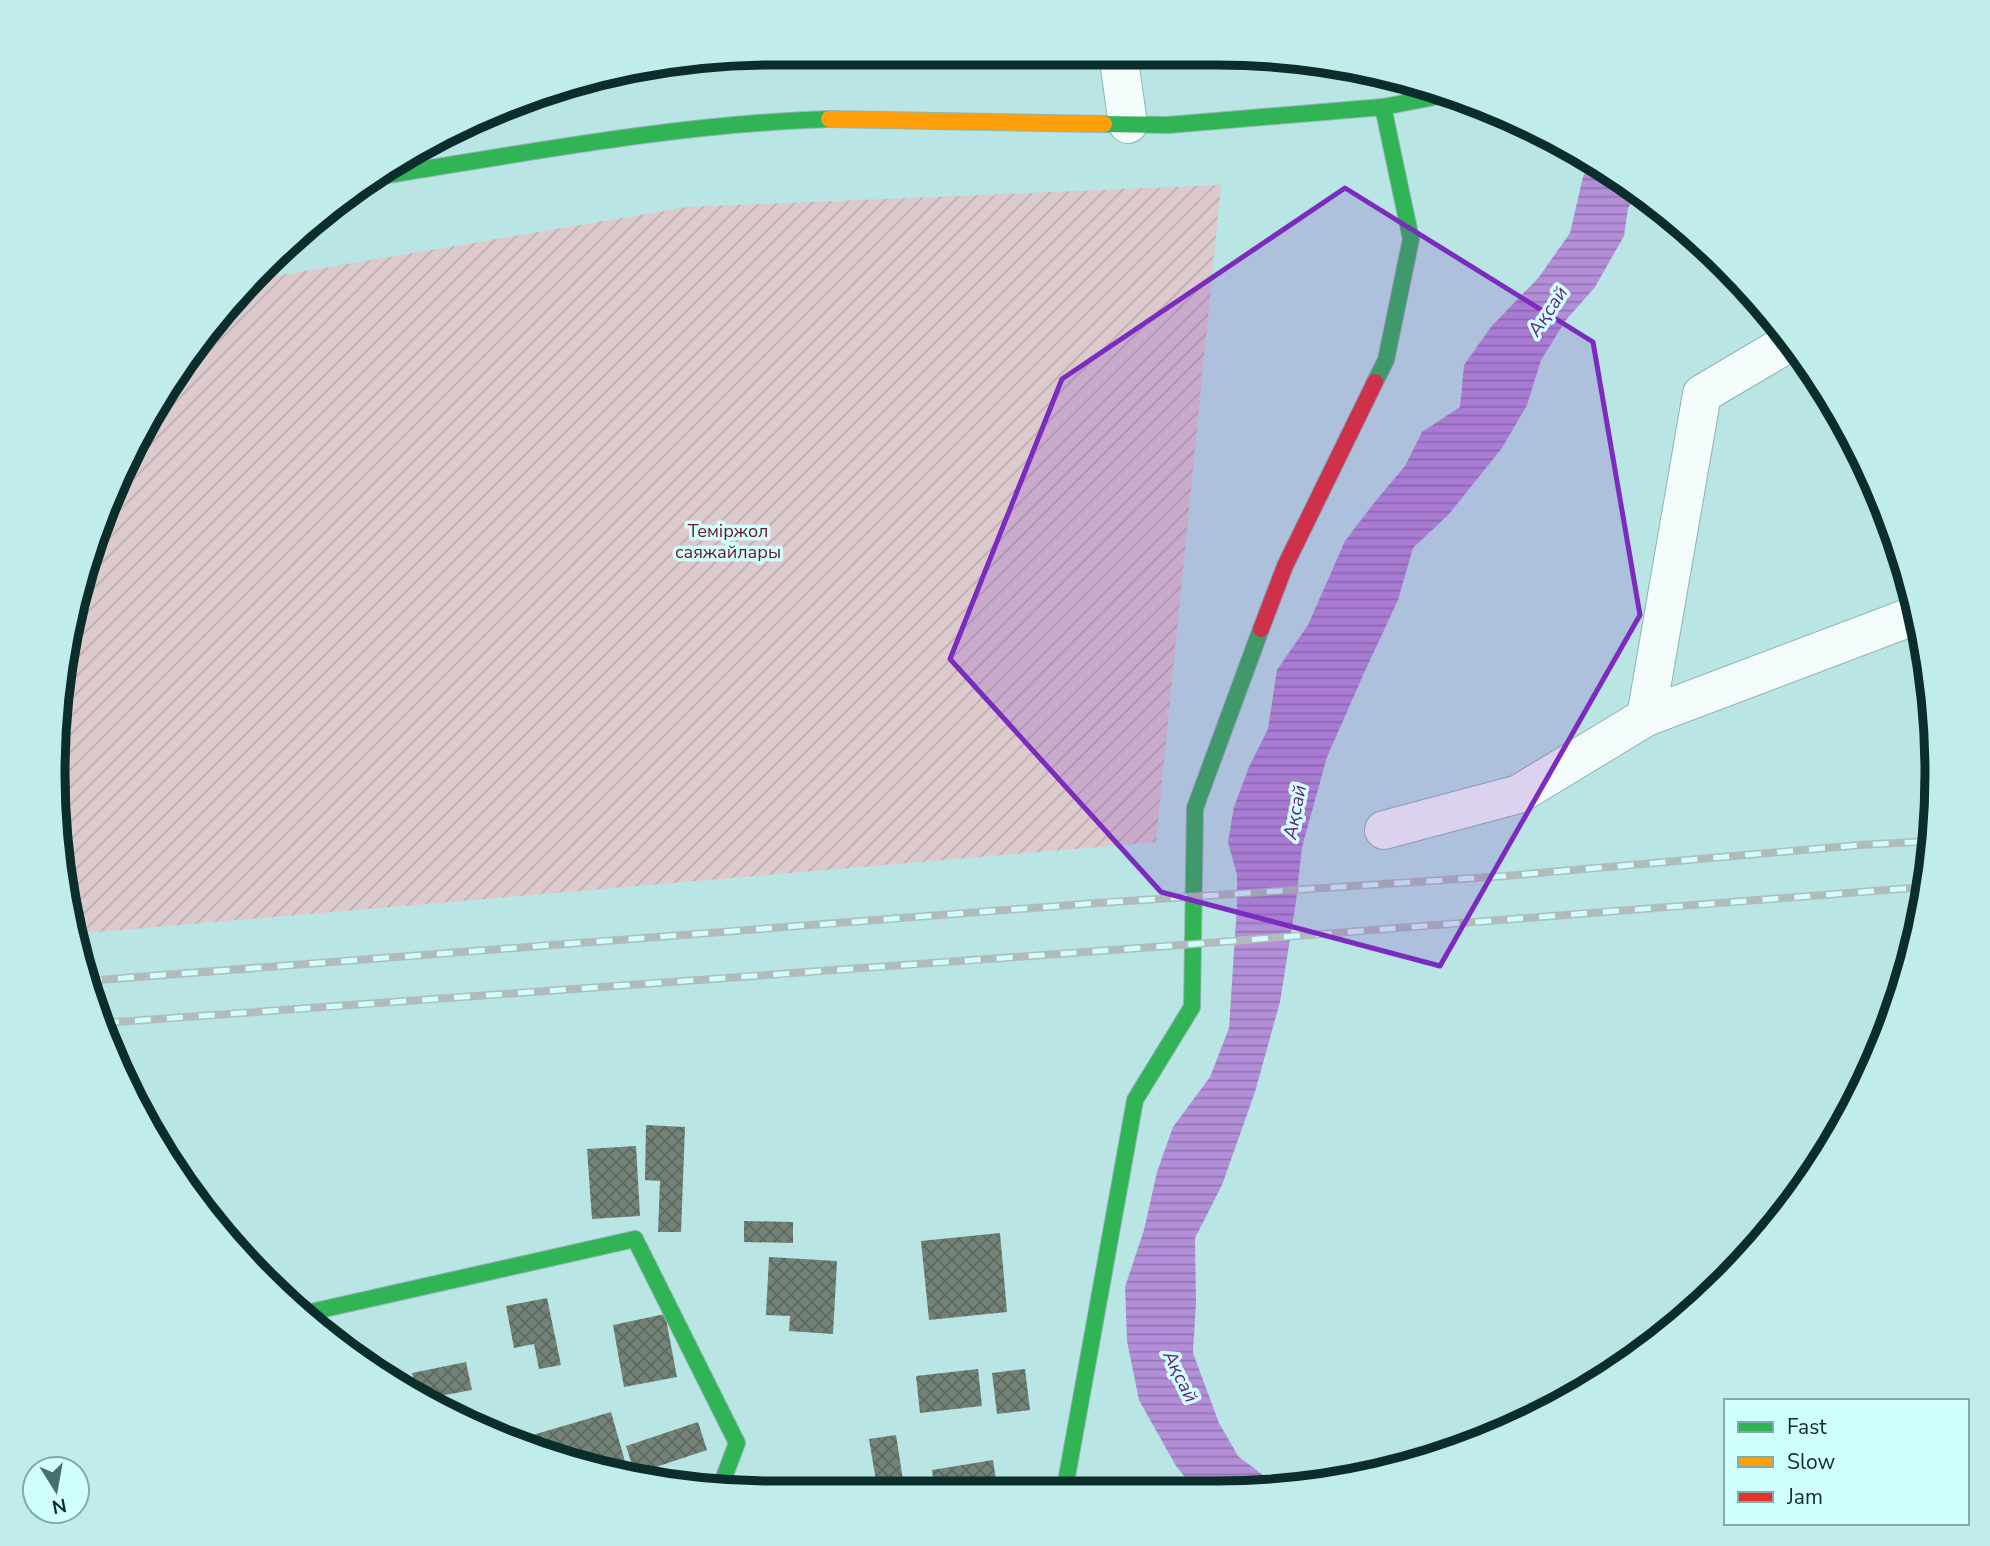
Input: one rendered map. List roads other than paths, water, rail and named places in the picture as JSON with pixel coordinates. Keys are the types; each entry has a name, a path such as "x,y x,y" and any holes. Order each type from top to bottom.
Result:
{"street":[{"path":"1120,65 1128,124"},
{"path":"397,174 552,149 772,121 846,119 1168,125 1383,107 1430,98"},
{"path":"1066,1481 1135,1100 1192,1007 1195,808 1285,566 1386,360 1411,239 1383,107"},
{"path":"1646,717 1702,394 1782,347"},
{"path":"1384,830 1519,794 1646,717 1908,618"},
{"path":"314,1311 635,1239 737,1443 723,1480"}],"water":[{"name":"Ақсай","path":"1587,170 1633,200 1628,208 1624,236 1595,287 1566,320 1541,360 1527,405 1502,448 1449,514 1413,548 1398,600 1327,757 1302,847 1280,1002 1255,1092 1222,1185 1195,1238 1196,1303 1193,1353 1219,1423 1238,1456 1269,1479 1188,1481 1176,1466 1139,1400 1127,1341 1125,1287 1144,1230 1157,1172 1173,1127 1210,1077 1229,1028 1237,906 1237,875 1228,842 1234,807 1249,767 1268,729 1277,670 1308,625 1345,541 1405,466 1422,432 1460,407 1464,365 1491,327 1539,277 1570,233"}],"railway":[{"path":"96,980 1097,903 1505,876 1922,842"},
{"path":"110,1022 1168,946 1916,888"}],"park label":[{"name":"Теміржол саяжайлары","path":"728,541"}]}
